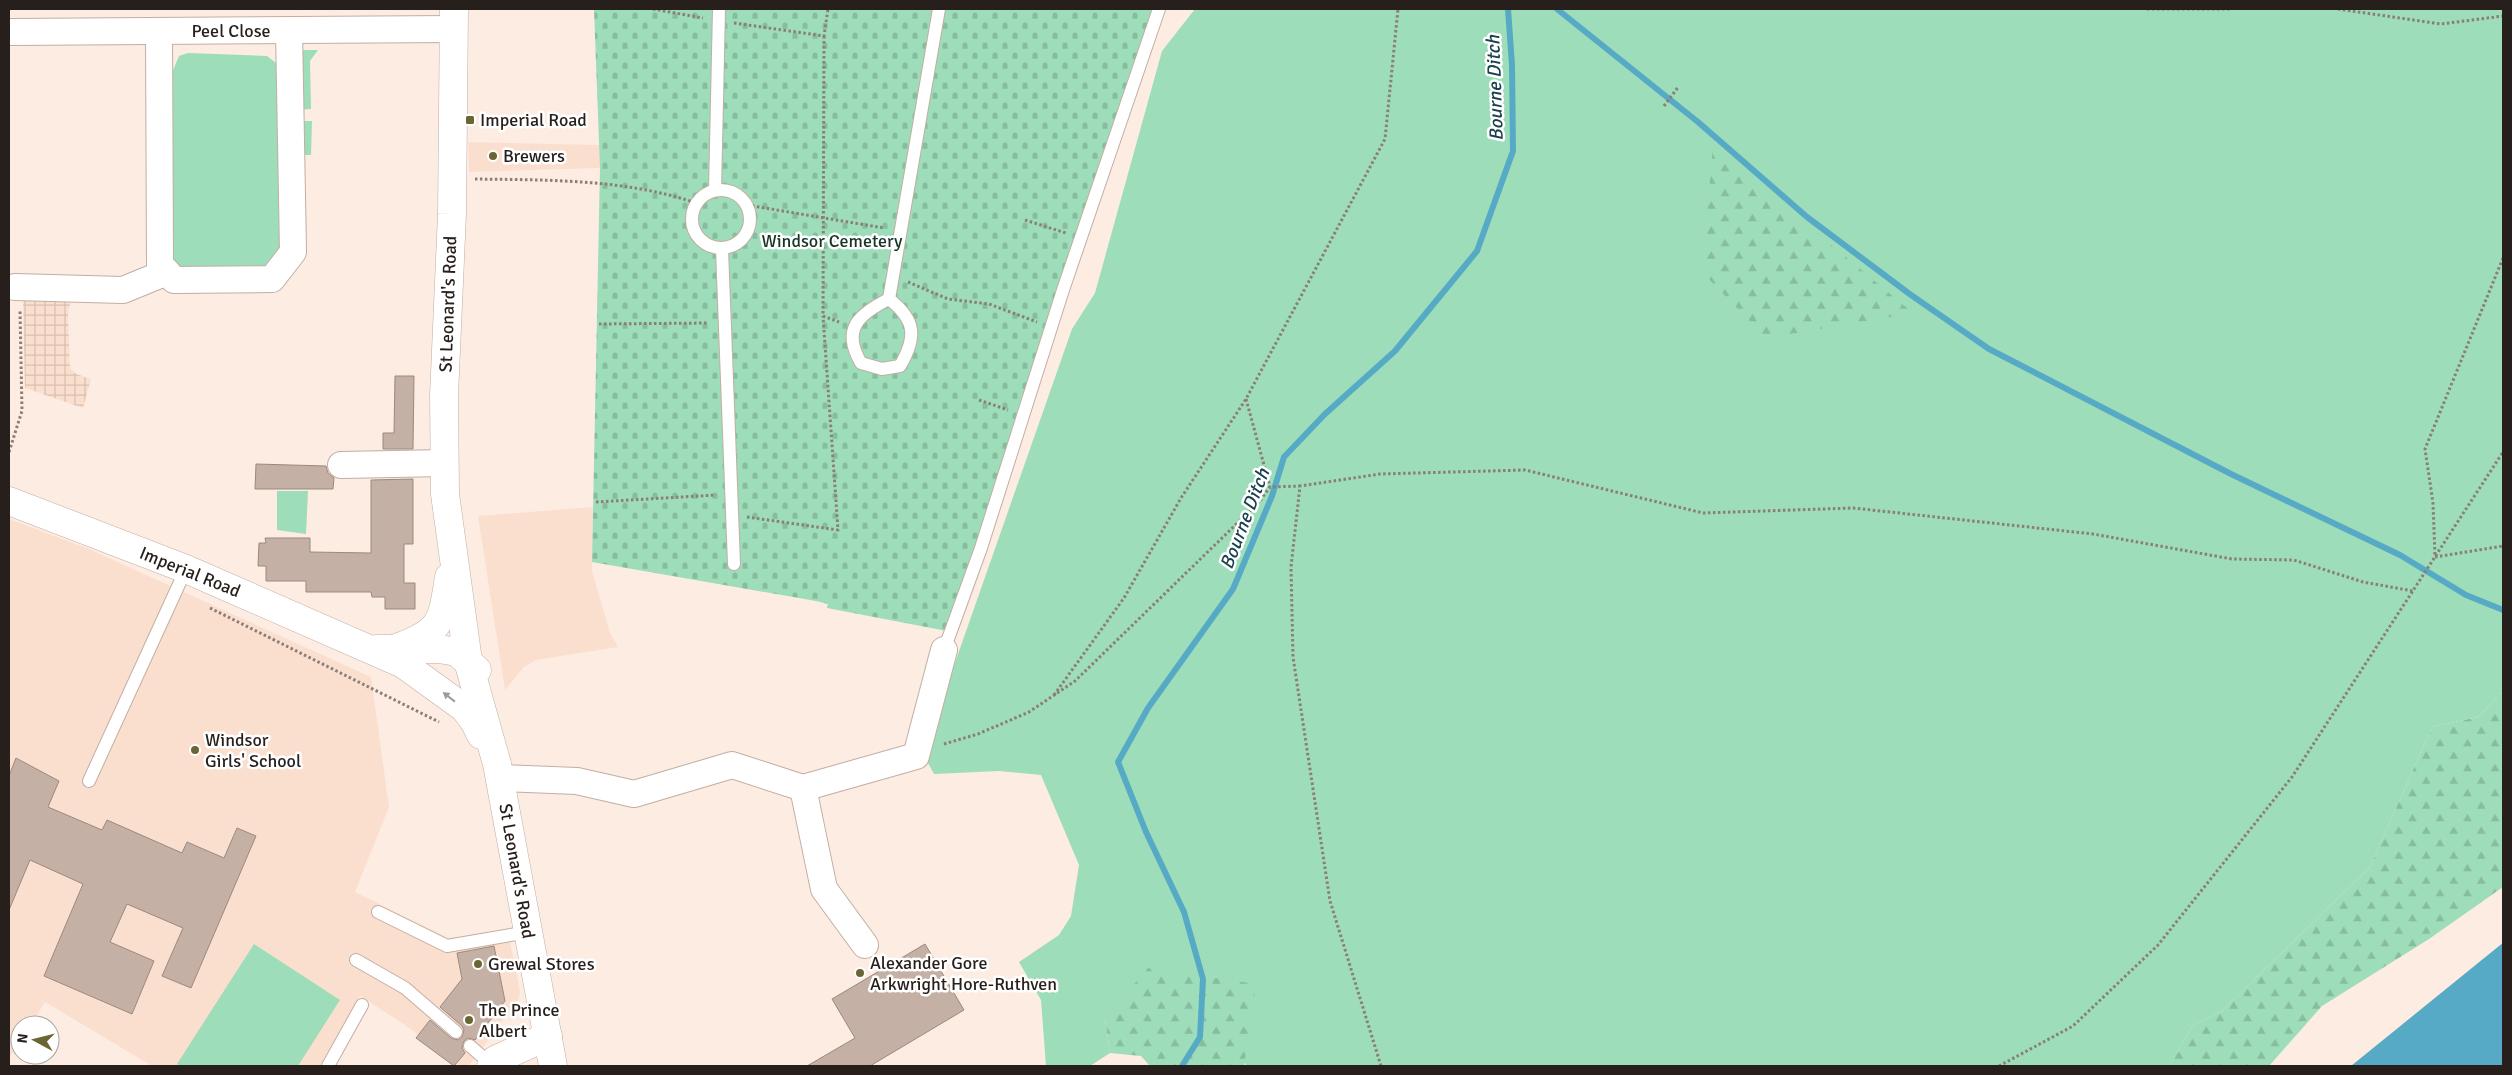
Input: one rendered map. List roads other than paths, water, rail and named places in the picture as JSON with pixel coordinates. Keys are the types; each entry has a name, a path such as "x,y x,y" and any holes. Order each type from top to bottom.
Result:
{"main road":[{"name":"St Leonard's Road","path":"454,19 452,178 444,396 445,494 468,661"},
{"name":"Imperial Road","path":"9,501 180,580 388,654 460,675 484,686"},
{"path":"388,654 420,639 434,630 443,614 453,546"},
{"name":"St Leonard's Road","path":"460,598 471,619 484,686 502,736 499,771 553,1066"},
{"name":"Imperial Road","path":"388,654 440,649 457,652 468,661 484,686"},
{"name":"Imperial Road","path":"388,654 438,688 470,716 499,771"},
{"path":"491,1066 496,1060 548,1036"}],"street":[{"name":"Peel Close","path":"9,32 289,30 454,19"},
{"path":"159,31 160,264 174,280 272,279 293,252 289,30"},
{"path":"17,287 123,290 167,272"},
{"path":"341,465 445,463"},
{"path":"499,771 577,781 634,794 732,765 803,788 916,756 944,650"},
{"path":"803,788 824,889 865,945"}],"lane":[{"path":"888,299 939,9"},
{"path":"944,650 981,548 1081,237 1159,9"},
{"path":"715,190 719,15"},
{"path":"715,190 733,192 746,205 750,216 749,226 743,238 735,245 722,249 707,246 695,233 691,217 696,203 704,195 715,190"},
{"path":"722,249 734,564"},
{"path":"888,299 903,311 912,330 910,348 900,366 882,369 861,363 852,348 854,327 865,311 888,299"},
{"path":"89,781 180,580"},
{"path":"378,912 446,946 528,932"},
{"path":"356,960 405,988 456,1032"},
{"path":"328,1066 362,1005"},
{"path":"470,1046 491,1066"}],"water":[{"path":"2503,943 2503,1066 2351,1066 2499,946"}],"waterway":[{"name":"Bourne Ditch","path":"1182,1066 1200,1037 1203,979 1184,912 1146,832 1118,762 1148,708 1233,589 1272,496 1284,457 1325,414 1395,351 1477,251 1513,151 1512,65 1508,9"},
{"path":"1557,9 1698,122 1807,217 1911,295 1989,349 2231,474 2400,555 2466,595 2503,610"}],"place":[{"name":"Imperial Road","path":"470,120"},
{"name":"Brewers","path":"493,156"},
{"name":"Windsor Girls' School","path":"195,750"},
{"name":"Grewal Stores","path":"478,964"},
{"name":"Alexander Gore Arkwright Hore-Ruthven","path":"860,973"},
{"name":"The Prince Albert","path":"469,1020"}],"park label":[{"name":"Windsor Cemetery","path":"832,241"}]}
